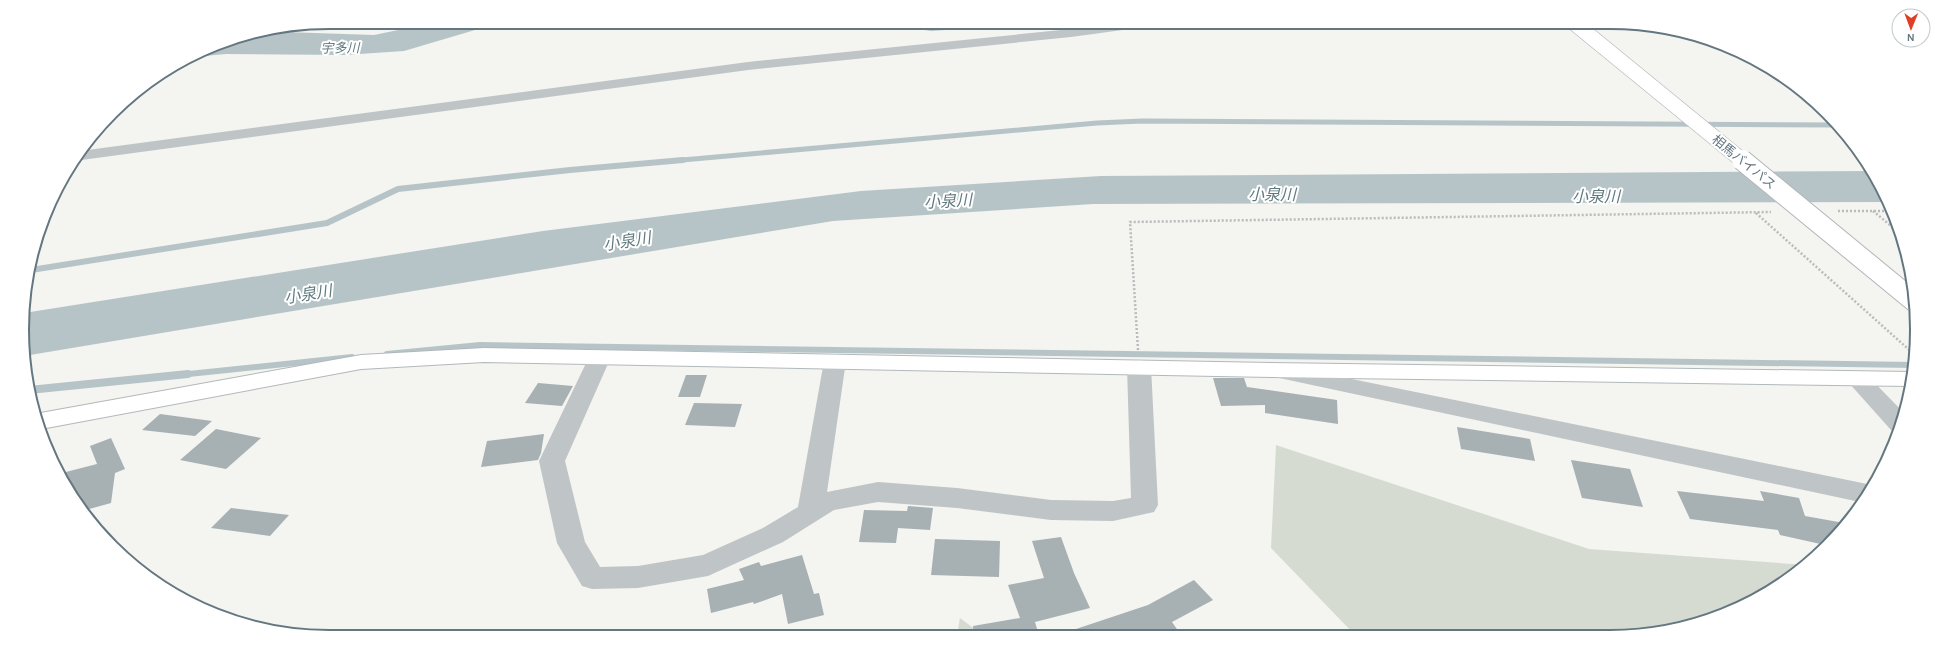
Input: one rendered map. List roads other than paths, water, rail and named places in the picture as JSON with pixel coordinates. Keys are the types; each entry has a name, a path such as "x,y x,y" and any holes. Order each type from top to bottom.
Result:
{"main road":[{"name":"相馬バイパス","path":"1582,29 1908,296"},
{"path":"43,421 361,362 484,354 1271,370 1905,379"}],"street":[{"path":"85,156 748,66 1100,29"},
{"path":"600,357 552,460 571,543 592,578 638,578 708,564 773,535 827,502 878,492 957,498 1051,510 1113,511 1145,505 1139,367"},
{"path":"811,512 835,362"},
{"path":"1271,370 1861,493"},
{"path":"1857,378 1896,420"}],"water":[{"name":"宇多川","path":"403,29 478,29 404,51 344,55 226,54 207,56 252,39 289,32 374,35"},
{"path":"918,29 961,29 931,31"},
{"name":"小泉川","path":"1865,171 1881,202 1093,204 833,221 31,355 30,312 543,231 861,191 1101,176"}],"waterway":[{"path":"671,161 1097,123 1142,121 1829,125"},
{"path":"35,269 327,223 398,189 570,170 683,160"},
{"path":"387,354 480,345 1907,365"},
{"path":"179,375 352,357"},
{"path":"35,389 188,374"}]}
